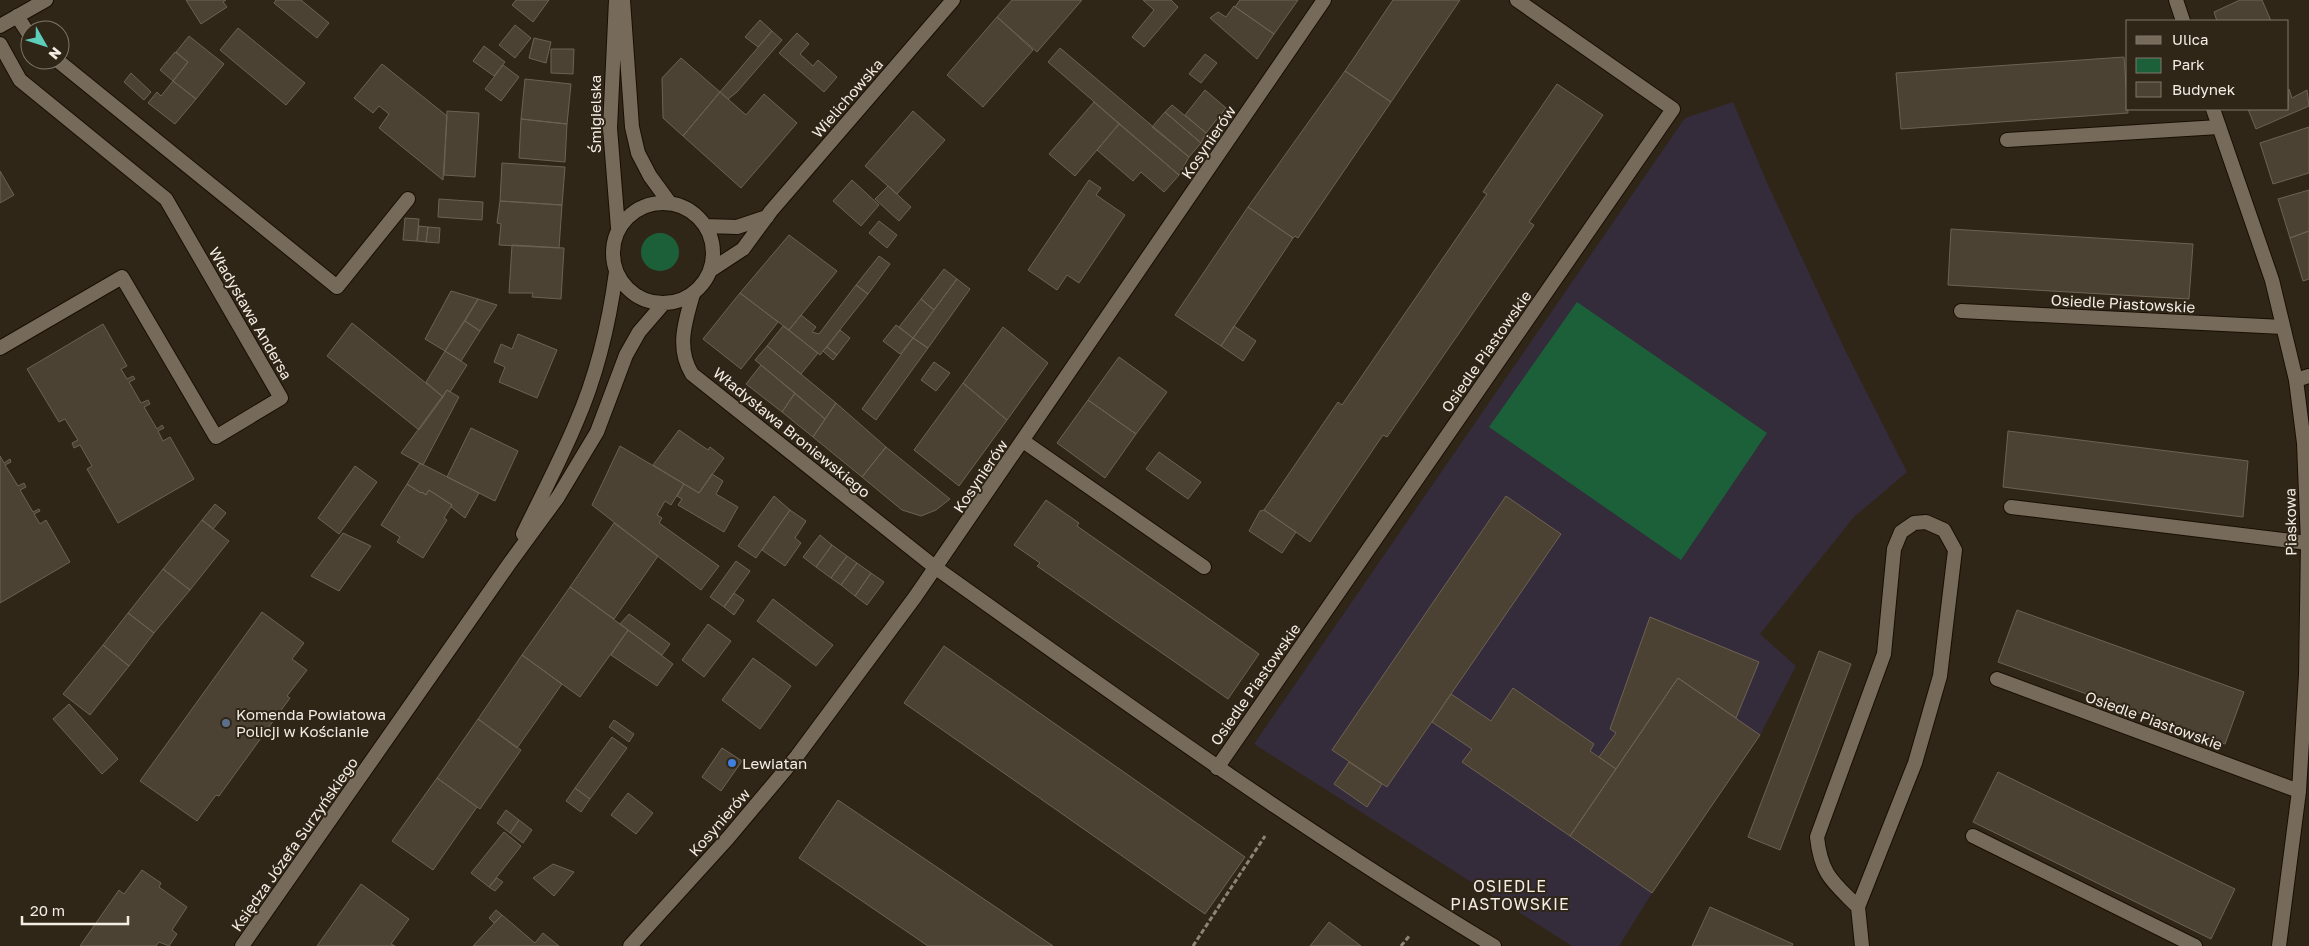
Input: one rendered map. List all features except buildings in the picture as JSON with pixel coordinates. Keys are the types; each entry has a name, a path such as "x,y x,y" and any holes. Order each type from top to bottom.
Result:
{"street":[{"path":"0,26 46,0"},
{"name":"Śmigielska","path":"616,0 610,128 618,228"},
{"path":"623,0 632,127 638,153 650,176 669,202"},
{"name":"Wielichowska","path":"711,270 743,249 766,217 953,0"},
{"name":"Kosynierów","path":"630,946 728,838 797,756 936,568 1324,0"},
{"name":"Osiedle Piastowskie","path":"1217,768 1673,109 1517,0"},
{"path":"2176,0 2183,20"},
{"path":"17,16 20,21"},
{"name":"Władysława Andersa","path":"0,44 20,80 166,199 281,398 216,437 122,277 0,348"},
{"path":"69,70 336,287 408,199"},
{"name":"Piaskowa","path":"2213,110 2272,280 2284,327 2302,378 2308,543 2306,675 2299,790 2279,946"},
{"path":"2007,140 2219,127"},
{"path":"669,202 697,214 706,226 712,240 714,255 711,270 703,283 692,294 679,301 664,303 649,301 636,295 624,285 616,272 613,258 618,228 628,217 640,208 654,203 669,202"},
{"path":"706,226 737,227 766,217"},
{"name":"Księdza Józefa Surzyńskiego","path":"509,564 576,423 595,372 607,328 616,272"},
{"name":"Władysława Broniewskiego","path":"692,294 682,334 685,362 692,374 936,568"},
{"name":"Księdza Józefa Surzyńskiego","path":"247,944 509,564 558,497 597,432 626,355 639,332 664,303"},
{"name":"Osiedle Piastowskie","path":"1961,311 2284,327"},
{"path":"1024,441 1204,567"},
{"path":"2011,507 2308,543"},
{"path":"1858,907 1831,880 1820,860 1818,838 1884,654 1894,549 1901,532 1914,523 1926,522 1944,530 1955,550 1940,676 1915,764 1858,907 1862,946"},
{"name":"Osiedle Piastowskie","path":"936,568 1217,768 1404,892 1494,946"},
{"name":"Osiedle Piastowskie","path":"1997,679 2299,790"},
{"path":"1972,836 2194,946"}],"path":[{"path":"1193,946 1265,836"},
{"path":"1401,946 1410,935"}],"shaded area":[{"path":"1733,102 1768,185 1844,348 1907,472 1854,517 1760,634 1796,666 1760,735 1652,893 1619,946 1572,946 1254,744 1685,118"}],"green space":[{"path":"660,233 673,239 679,252 673,265 660,271 647,265 641,252 647,239"},
{"path":"1577,302 1767,433 1681,560 1489,427"}],"place":[{"name":"Komenda Powiatowa Policji w Kościanie","path":"226,723"},
{"name":"Lewiatan","path":"732,763"}],"district":[{"name":"OSIEDLE PIASTOWSKIE","path":"1510,895"}]}
